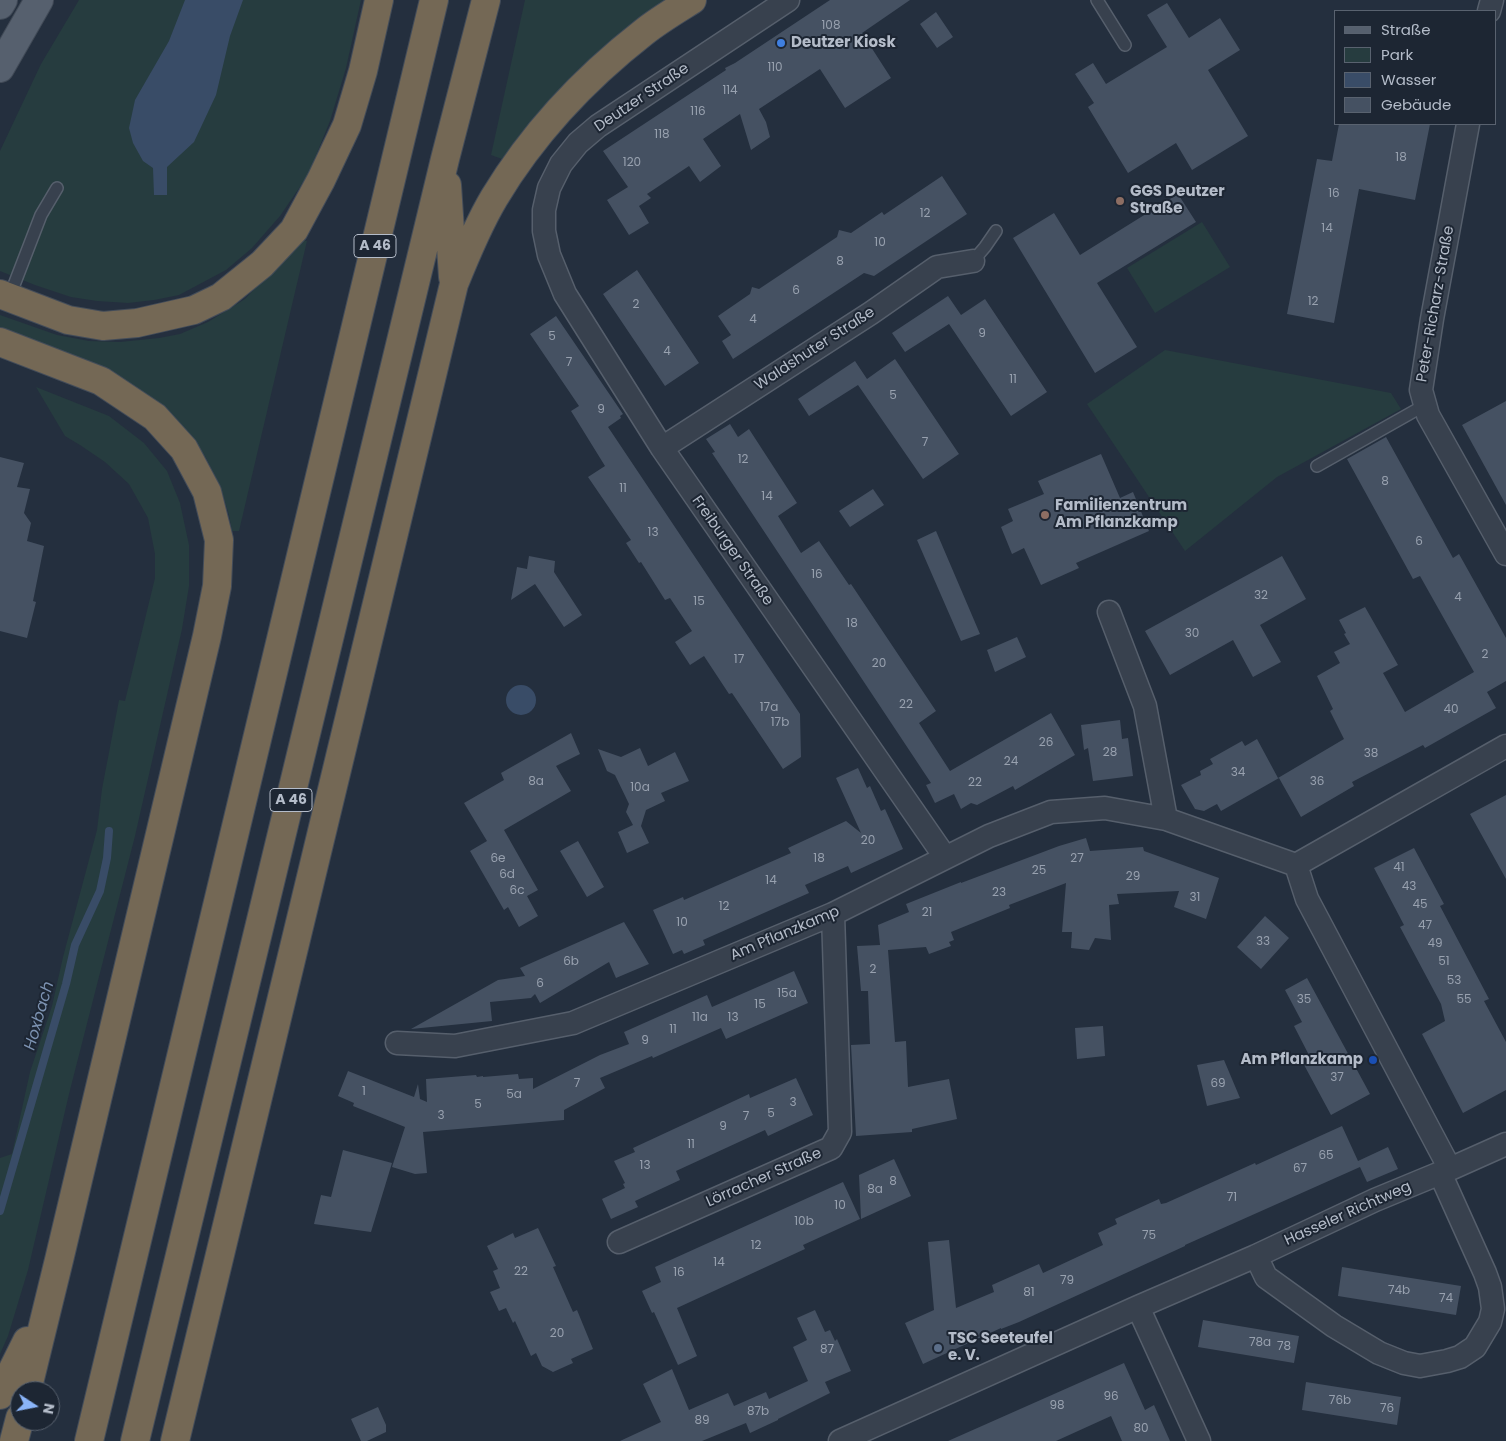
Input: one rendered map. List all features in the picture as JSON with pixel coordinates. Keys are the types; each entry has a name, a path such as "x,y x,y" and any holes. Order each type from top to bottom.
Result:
{"highway":[{"path":"5,296 68,320 103,326 137,323 194,310 221,297 262,264 294,230 321,180 346,125 362,71 379,0"},
{"name":"A 46","path":"89,1441 434,0"},
{"name":"A 46","path":"135,1441 445,158 486,0"},
{"path":"176,1441 454,284 473,237 494,198 520,158 556,114 597,72 645,31 692,0"},
{"path":"445,158 454,284"},
{"path":"0,342 101,381 155,417 184,449 192,462 207,492 219,540 217,586 207,636 29,1381"},
{"path":"0,1395 23,1350 59,1260"}],"main road":[{"path":"0,6 3,0"},
{"path":"0,68 39,0"}],"street":[{"name":"Deutzer Straße","path":"544,231 544,210 550,188 561,164 578,143 598,126 788,0"},
{"name":"Peter-Richarz-Straße","path":"1468,125 1432,319 1421,390 1428,415 1506,554"},
{"name":"Freiburger Straße","path":"544,231 549,255 565,294 662,448 945,857"},
{"name":"Waldshuter Straße","path":"662,448 937,267 973,262"},
{"path":"1110,612 1146,706 1166,819"},
{"path":"1256,1256 1266,1276 1334,1326 1379,1353 1404,1363 1420,1366 1460,1357 1475,1346 1490,1322 1492,1299 1490,1287 1445,1171 1307,900 1296,865 1506,746"},
{"name":"Am Pflanzkamp","path":"397,1043 455,1046 573,1023 833,914 989,836 1051,812 1105,808 1166,819 1296,865"},
{"name":"Lörracher Straße","path":"618,1242 831,1148 840,1132 833,914"},
{"name":"Hasseler Richtweg","path":"840,1441 1256,1256 1375,1200 1506,1144"},
{"path":"1138,1307 1199,1441"}],"lane":[{"path":"1097,0 1125,45"},
{"path":"5,296 41,215 57,188"},
{"path":"973,262 996,231"},
{"path":"1317,466 1425,405"}],"green space":[{"path":"79,0 361,0 346,68 330,121 308,175 280,216 252,248 226,270 179,295 128,303 97,301 71,297 0,271 0,151 41,64"},
{"path":"525,0 665,0 580,70 519,136 502,159 491,155"},
{"path":"1202,222 1230,267 1155,313 1127,268"},
{"path":"299,239 307,241 239,531 232,531 220,486 206,458 189,434 169,412 51,348 0,328 0,315 57,335 89,341 120,342 180,334 208,322 245,299"},
{"path":"1165,350 1391,393 1401,409 1277,477 1185,551 1087,404"},
{"path":"36,387 109,416 144,443 167,471 180,503 189,545 189,586 182,629 135,836 69,1094 28,1270 8,1336 0,1354 0,1158 12,1154 30,1072 52,1006 97,830 102,789 119,700 125,701 155,578 155,554 148,518 129,484 105,462 65,436"}],"water":[{"path":"185,0 243,0 230,36 216,95 194,142 167,167 167,195 154,195 153,168 143,161 133,143 129,128 135,100 169,41"},
{"path":"521,685 531,690 536,700 531,710 521,715 511,710 506,700 511,690"}],"building":[{"path":"830,0 910,0 862,33 891,78 845,108 820,69 759,109 766,122 770,137 751,150 740,114 703,139 721,166 700,182 689,166 647,194 651,198 639,206 649,223 629,235 607,200 628,187 603,151 726,70 725,68"},
{"path":"1167,3 1189,38 1220,18 1240,50 1208,70 1248,136 1192,170 1176,143 1128,173 1088,107 1094,103 1075,74 1093,63 1106,84 1167,47 1147,15"},
{"path":"936,12 953,37 937,48 920,24"},
{"path":"1339,125 1430,125 1415,200 1359,189 1334,323 1287,314 1317,159 1332,161"},
{"path":"942,176 967,214 874,276 864,273 733,359 722,341 731,335 718,316 750,294 752,287 759,289 837,237 839,230 851,233 882,212 884,215"},
{"path":"1178,194 1196,222 1097,283 1137,347 1095,373 1013,238 1054,213 1080,255"},
{"path":"637,270 699,363 665,386 603,294"},
{"path":"948,296 961,315 985,299 1047,392 1011,416 949,324 905,352 892,333"},
{"path":"556,316 623,414 620,416 621,418 608,427 800,714 801,757 783,769 732,693 729,694 704,656 690,665 675,642 692,631 670,598 665,600 641,562 639,563 626,543 631,540 588,477 605,466 571,411 579,406 530,334"},
{"path":"895,359 959,454 923,479 858,385 809,416 798,399 855,361 867,379"},
{"path":"1506,401 1506,505 1462,425"},
{"path":"730,424 738,437 749,429 797,503 778,516 801,553 819,541 849,585 851,584 936,711 919,723 950,771 1051,713 1075,755 1015,790 1013,786 977,805 971,803 961,809 954,794 935,803 926,785 931,783 712,453 715,452 706,439"},
{"path":"1386,437 1453,558 1459,554 1506,638 1506,681 1487,692 1496,708 1425,748 1423,745 1352,782 1354,786 1301,817 1279,778 1221,811 1217,804 1204,811 1195,809 1181,785 1201,775 1200,771 1213,764 1210,759 1242,741 1245,746 1257,739 1278,778 1344,739 1330,711 1333,709 1317,676 1340,663 1334,652 1350,644 1339,620 1365,607 1398,665 1383,673 1405,712 1474,672 1420,576 1413,579 1347,459"},
{"path":"1101,454 1120,498 1133,492 1149,531 1076,563 1079,568 1041,585 1024,548 1012,554 1001,527 1013,521 1008,509 1044,494 1038,481"},
{"path":"0,457 24,463 17,487 30,489 24,513 31,523 27,541 44,546 33,601 36,602 27,638 0,631"},
{"path":"873,489 884,505 850,527 839,511"},
{"path":"936,531 980,634 961,641 917,540"},
{"path":"529,556 555,561 554,572 582,615 564,627 535,584 511,600 517,567 527,569"},
{"path":"1282,556 1306,599 1260,625 1281,662 1253,677 1233,640 1170,675 1145,631"},
{"path":"1017,637 1026,657 995,672 987,650"},
{"path":"1120,720 1122,739 1128,738 1133,776 1093,781 1088,748 1084,750 1081,725"},
{"path":"571,733 580,754 556,766 571,791 504,830 538,890 527,896 538,916 519,927 508,907 504,910 470,851 487,841 464,803 504,780 501,773"},
{"path":"640,748 648,766 675,752 689,781 661,793 665,801 646,810 641,826 649,843 627,853 618,832 633,825 626,812 629,804 615,775 607,771 598,749 621,757"},
{"path":"858,768 867,788 870,786 881,811 885,809 903,849 851,873 848,866 805,885 809,893 703,940 705,945 684,954 682,950 673,954 653,910 683,897 684,900 791,853 788,848 846,821 861,833 836,778"},
{"path":"1506,795 1506,879 1470,814"},
{"path":"1086,838 1090,851 1143,847 1144,851 1219,878 1206,919 1174,907 1179,891 1117,894 1119,904 1109,905 1111,940 1095,938 1089,950 1071,948 1072,932 1062,932 1066,883 1009,905 1010,908 951,932 954,940 949,942 951,946 929,954 926,947 888,950 895,1042 906,1041 908,1087 949,1079 957,1119 912,1129 912,1132 856,1136 851,1045 870,1044 868,991 861,991 857,946 880,945 878,925 909,912 906,904 1059,846"},
{"path":"578,841 604,887 587,897 560,851"},
{"path":"1414,848 1444,904 1440,906 1489,999 1484,1001 1506,1042 1506,1090 1463,1113 1422,1034 1445,1021 1441,1004 1400,927 1404,925 1374,868"},
{"path":"1265,916 1289,938 1261,969 1237,947"},
{"path":"624,922 649,964 616,978 609,962 540,1003 535,994 531,998 490,1002 492,1021 411,1029 498,980 525,976 520,968"},
{"path":"794,971 808,1003 726,1039 721,1028 653,1058 652,1056 600,1078 605,1088 564,1110 564,1120 423,1132 427,1173 415,1174 392,1167 405,1127 353,1106 354,1103 338,1096 348,1071 414,1097 418,1084 420,1099 427,1102 426,1079 518,1074 519,1079 533,1078 533,1089 600,1055 629,1044 624,1032 707,995 712,1007"},
{"path":"1307,978 1370,1094 1331,1115 1303,1063 1311,1059 1294,1026 1302,1022 1285,990"},
{"path":"1103,1026 1105,1056 1077,1059 1075,1028"},
{"path":"1224,1060 1240,1098 1207,1106 1197,1065"},
{"path":"796,1078 813,1115 768,1136 765,1130 676,1171 680,1180 635,1201 638,1207 611,1219 602,1199 625,1188 623,1184 625,1183 614,1161 635,1152 633,1148 749,1094 750,1098"},
{"path":"1342,1126 1358,1161 1388,1147 1398,1169 1367,1182 1360,1167 923,1364 905,1323 934,1310 928,1242 949,1240 956,1308 994,1292 992,1285 1039,1264 1043,1273 1103,1245 1098,1233 1117,1224 1115,1219 1159,1199 1161,1204 1166,1203"},
{"path":"343,1150 392,1163 371,1232 314,1224 321,1195 331,1197"},
{"path":"894,1159 911,1196 861,1219 859,1175"},
{"path":"843,1182 860,1219 803,1245 805,1249 677,1308 697,1356 678,1365 654,1312 652,1313 642,1291 661,1282 655,1267"},
{"path":"538,1228 556,1266 553,1267 573,1312 577,1310 593,1349 571,1359 573,1363 553,1372 542,1366 536,1353 531,1356 515,1321 513,1323 506,1308 499,1311 490,1292 500,1288 493,1271 498,1269 487,1246 513,1233 515,1238"},
{"path":"1342,1267 1461,1286 1456,1315 1338,1296"},
{"path":"815,1310 825,1332 830,1330 835,1341 837,1339 851,1371 825,1382 830,1393 750,1433 746,1423 702,1441 620,1441 661,1422 643,1384 672,1369 689,1410 728,1393 734,1406 766,1392 769,1399 808,1381 793,1347 807,1340 797,1318"},
{"path":"1203,1320 1299,1336 1294,1363 1198,1347"},
{"path":"1124,1363 1145,1410 1154,1405 1170,1441 1122,1441 1111,1416 1056,1441 948,1441"},
{"path":"1306,1382 1401,1397 1397,1425 1302,1410"},
{"path":"378,1407 386,1425 386,1432 367,1441 361,1441 351,1419"}],"waterway":[{"name":"Hoxbach","path":"0,1211 66,984 75,945 100,891 107,858 109,831"}],"place":[{"name":"Deutzer Kiosk","path":"781,43"},
{"name":"GGS Deutzer Straße","path":"1120,201"},
{"name":"Familienzentrum Am Pflanzkamp","path":"1045,515"},
{"name":"Am Pflanzkamp","path":"1373,1060"},
{"name":"TSC Seeteufel e. V.","path":"938,1348"}]}
